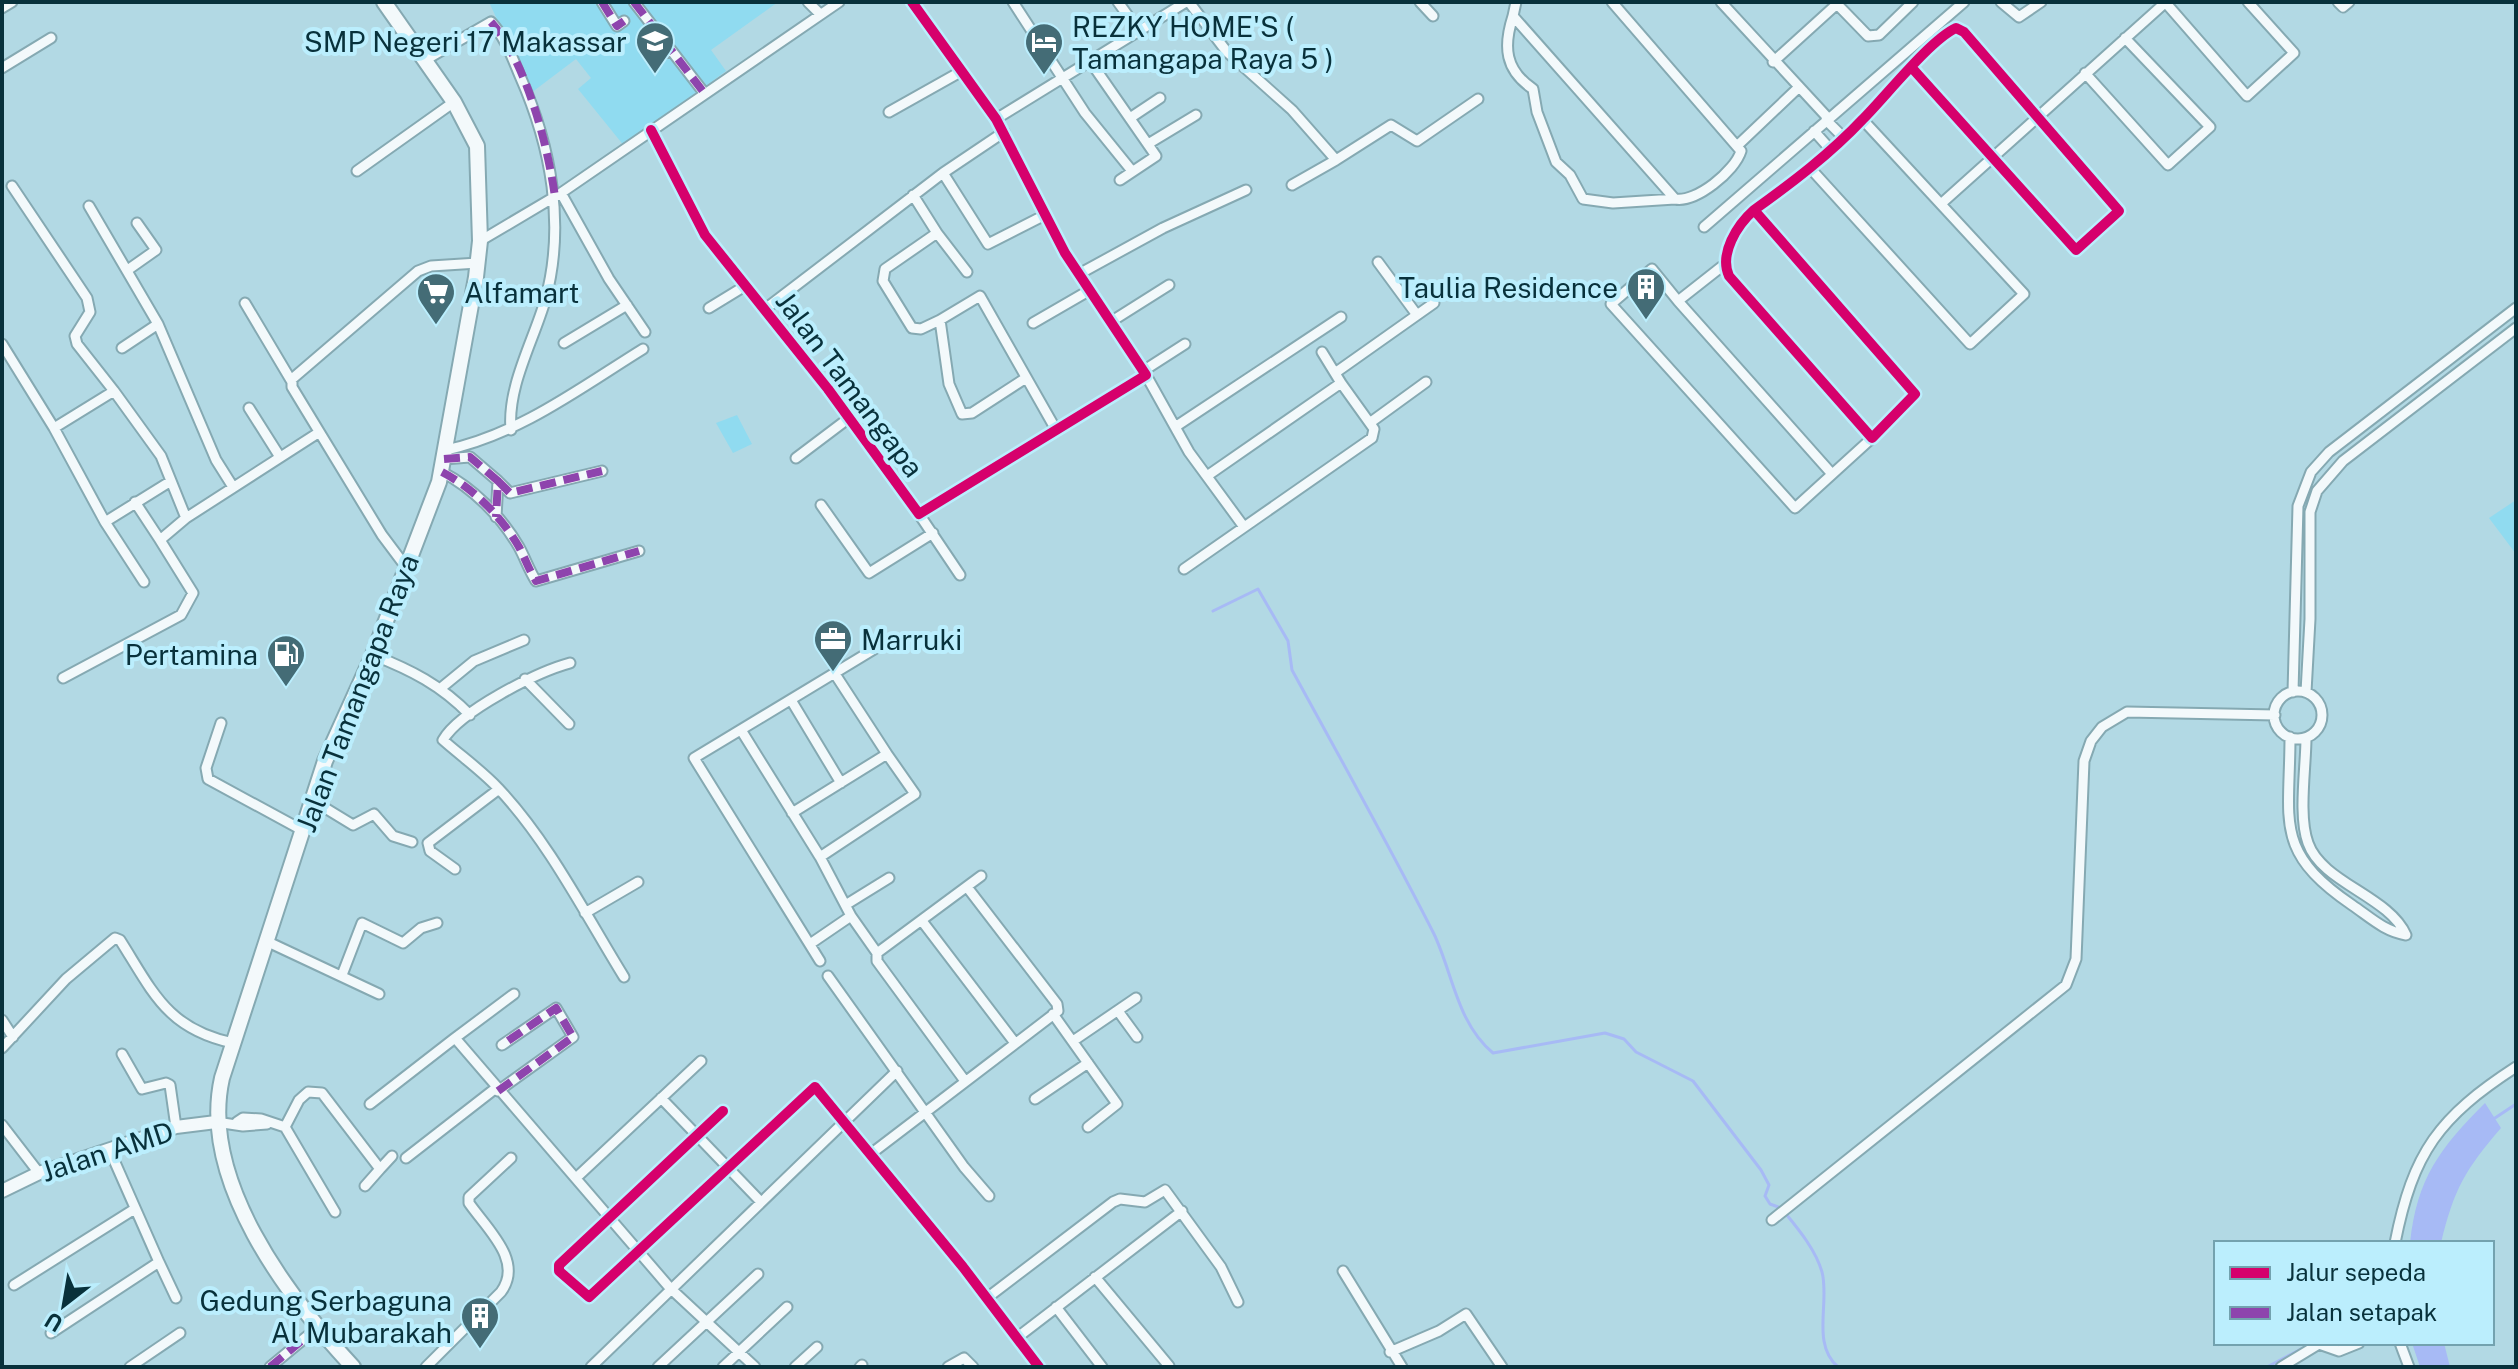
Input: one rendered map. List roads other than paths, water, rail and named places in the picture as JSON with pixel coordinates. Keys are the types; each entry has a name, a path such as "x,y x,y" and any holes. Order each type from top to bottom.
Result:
{"main road":[{"name":"Jalan Tamangapa Raya","path":"353,1367 317,1328 244,1212 221,1152 216,1122 222,1078 325,761 373,655 444,460 478,263 477,146 454,102 384,2"}],"street":[{"path":"2,8 12,2"},
{"path":"602,2 617,26 624,21"},
{"path":"634,2 705,94"},
{"path":"808,2 820,14"},
{"path":"480,241 558,195 839,2"},
{"path":"912,2 996,119 1079,274 1112,321 1175,427 1244,527"},
{"path":"1013,2 1063,80 1132,171"},
{"path":"1118,2 1139,31"},
{"path":"996,119 1187,2 1227,52 1292,110 1336,160"},
{"path":"1420,2 1433,16"},
{"path":"1516,2 1506,38 1508,58 1517,77 1533,89 1537,112 1556,162 1570,175 1583,199 1613,203 1694,197 1736,162 1741,151 1612,2"},
{"path":"1721,2 1844,138"},
{"path":"1773,62 1836,3 1868,36 1879,35 1913,2"},
{"path":"1704,227 1964,2"},
{"path":"2001,2 2019,17 2041,2"},
{"path":"1942,203 2165,2 2247,96 2294,53 2248,2"},
{"path":"2338,2 2343,7 2349,2"},
{"path":"1513,16 1675,199"},
{"path":"425,60 488,22 495,27 507,46 543,134 558,195 645,332"},
{"path":"1678,301 1725,264 1733,238 1754,210 1811,169 1863,120 1912,68 1946,34 1960,30 2119,211 2076,250 1912,68"},
{"path":"2,68 51,38"},
{"path":"2085,73 2168,165 2210,127 2125,38"},
{"path":"651,59 671,50"},
{"path":"1090,61 1155,158 1120,180"},
{"path":"889,112 962,71"},
{"path":"1738,145 1798,88"},
{"path":"1130,118 1160,98"},
{"path":"1292,185 1391,125 1417,141 1478,99"},
{"path":"357,171 454,102"},
{"path":"1148,144 1196,115"},
{"path":"1811,169 1970,344 2024,294 1863,120"},
{"name":"Jalan Tamangapa","path":"651,130 689,209 919,514 1185,344"},
{"path":"1814,131 1831,150"},
{"path":"764,310 913,195 1004,132"},
{"path":"943,173 988,244 1045,215"},
{"path":"12,186 87,298 90,312 75,336 77,344 161,456 186,518"},
{"path":"1079,274 1163,228 1246,190"},
{"path":"511,430 510,408 548,287 558,195"},
{"path":"913,195 967,272"},
{"path":"89,206 129,269 158,324 216,460 233,487"},
{"path":"1754,210 1915,394 1872,438 1795,508 1611,304 1652,269 1832,474"},
{"path":"129,269 156,250 137,223"},
{"path":"937,233 888,265 882,277 914,329 940,320 980,296 1055,428"},
{"path":"1378,262 1417,315"},
{"path":"292,382 306,365 418,271 431,266 478,263"},
{"path":"1725,264 1729,276 1872,438"},
{"path":"1112,321 1169,285"},
{"path":"709,308 745,286"},
{"path":"1033,323 1090,290"},
{"path":"245,303 318,433 406,567"},
{"path":"1335,373 1434,303"},
{"path":"564,343 627,305"},
{"path":"2293,692 2298,506 2311,472 2329,452 2516,308"},
{"path":"1175,427 1341,317"},
{"path":"940,320 949,384 962,414 972,413 1026,378"},
{"path":"122,348 158,324"},
{"path":"2306,692 2310,512 2317,491 2343,461 2516,328"},
{"path":"2,344 54,428 105,522 144,582"},
{"path":"444,460 511,430 643,349"},
{"path":"1184,569 1372,438 1374,429 1371,422 1322,352"},
{"path":"1371,422 1426,382"},
{"path":"1207,476 1341,383"},
{"path":"54,428 114,391"},
{"path":"249,408 280,457"},
{"path":"796,458 849,418"},
{"path":"160,540 186,518 318,433"},
{"path":"444,460 470,457 510,493 602,471"},
{"path":"444,460 496,517 517,545 537,581 639,551"},
{"path":"105,522 171,481"},
{"path":"496,517 498,481"},
{"path":"63,678 181,615 193,593 135,502"},
{"path":"821,505 869,573 933,533"},
{"path":"919,514 960,575"},
{"path":"441,688 474,661 524,640"},
{"path":"820,961 694,758 876,648"},
{"path":"373,655 419,673 441,688 470,715"},
{"path":"570,663 525,679 470,715 443,740 499,789 550,856 624,977"},
{"path":"820,857 915,794 835,674"},
{"path":"525,679 569,724"},
{"path":"2293,692 2306,692 2317,701 2322,715 2318,729 2306,738 2290,737 2278,727 2275,715 2277,703 2293,692"},
{"path":"791,700 841,783"},
{"path":"1772,1220 2066,985 2076,959 2084,761 2091,741 2102,727 2127,712 2275,715"},
{"path":"221,723 206,768 208,779 302,830"},
{"path":"741,730 820,857 851,916 877,953 877,961 965,1081"},
{"path":"2290,737 2287,819 2294,847 2320,881 2387,932 2406,935 2401,922 2348,884 2309,847 2304,830 2306,738"},
{"path":"792,813 887,754"},
{"path":"455,869 430,851 428,843 499,789"},
{"path":"312,800 353,825 374,814 393,836 412,842"},
{"path":"877,953 981,876"},
{"path":"847,904 889,878"},
{"path":"585,913 638,882"},
{"path":"872,1153 1053,1014 1057,1004 967,887"},
{"path":"810,944 851,916"},
{"path":"922,921 1015,1043"},
{"path":"342,975 360,924 367,924 403,943 421,928 437,923"},
{"path":"2,1048 66,979 115,938 120,940 168,1012 204,1035 233,1043"},
{"path":"266,941 379,994"},
{"path":"828,976 964,1167 989,1196"},
{"path":"370,1104 514,994"},
{"path":"1073,1041 1136,998"},
{"path":"406,1158 497,1089 573,1037 556,1008 502,1045"},
{"path":"1118,1011 1137,1037"},
{"path":"1053,1014 1117,1104 1088,1127"},
{"path":"2,1020 13,1037"},
{"path":"455,1038 638,1253 670,1288 755,1367"},
{"path":"122,1054 144,1091 166,1083 170,1085 176,1127"},
{"path":"576,1178 701,1061"},
{"path":"1035,1099 1088,1063"},
{"path":"2396,1241 2412,1178 2434,1137 2473,1095 2516,1067"},
{"path":"591,1367 897,1071"},
{"path":"723,1111 559,1265 559,1271 589,1297 812,1087 821,1092 872,1153 1039,1367"},
{"path":"285,1127 299,1100 308,1092 322,1093 380,1169"},
{"path":"661,1098 761,1202"},
{"path":"216,1122 285,1127"},
{"name":"Jalan AMD","path":"2,1191 39,1173 176,1127 216,1122"},
{"path":"2,1125 39,1173"},
{"path":"285,1127 335,1212"},
{"path":"110,1151 133,1210 176,1298"},
{"path":"365,1186 392,1156"},
{"path":"426,1367 501,1292 510,1278 509,1262 469,1203 469,1197 511,1158"},
{"path":"987,1298 1117,1200 1145,1202 1165,1190 1221,1267 1238,1302"},
{"path":"14,1285 133,1210"},
{"path":"1018,1337 1182,1211"},
{"path":"51,1333 159,1262"},
{"path":"1343,1271 1402,1367"},
{"path":"658,1367 758,1274"},
{"path":"1095,1277 1169,1366"},
{"path":"723,1367 787,1307"},
{"path":"1056,1307 1102,1367"},
{"path":"1390,1352 1439,1331 1466,1314 1502,1367"},
{"path":"270,1367 317,1328"},
{"path":"130,1367 180,1333"},
{"path":"2281,1367 2317,1345"},
{"path":"2322,1345 2339,1351 2354,1345"},
{"path":"2401,1345 2409,1367"},
{"path":"795,1367 817,1347"},
{"path":"603,1356 612,1367"},
{"path":"948,1367 964,1358 973,1367"}],"waterway":[{"path":"1213,611 1258,589 1288,641 1292,670 1434,934 1464,1013 1481,1041 1493,1053 1605,1033 1624,1039 1636,1052 1693,1081 1761,1170 1769,1185 1765,1196 1770,1204 1781,1208"},
{"path":"2495,1118 2516,1104"},
{"path":"1786,1214 1812,1249 1822,1272 1825,1347 1838,1367"},
{"path":"2267,1367 2303,1348"}],"place":[{"name":"SMP Negeri 17 Makassar","path":"655,75"},
{"name":"REZKY HOME'S ( Tamangapa Raya 5 )","path":"1044,76"},
{"name":"Taulia Residence","path":"1646,321"},
{"name":"Alfamart","path":"436,326"},
{"name":"Marruki","path":"833,673"},
{"name":"Pertamina","path":"286,688"},
{"name":"Gedung Serbaguna Al Mubarakah","path":"480,1350"}]}
